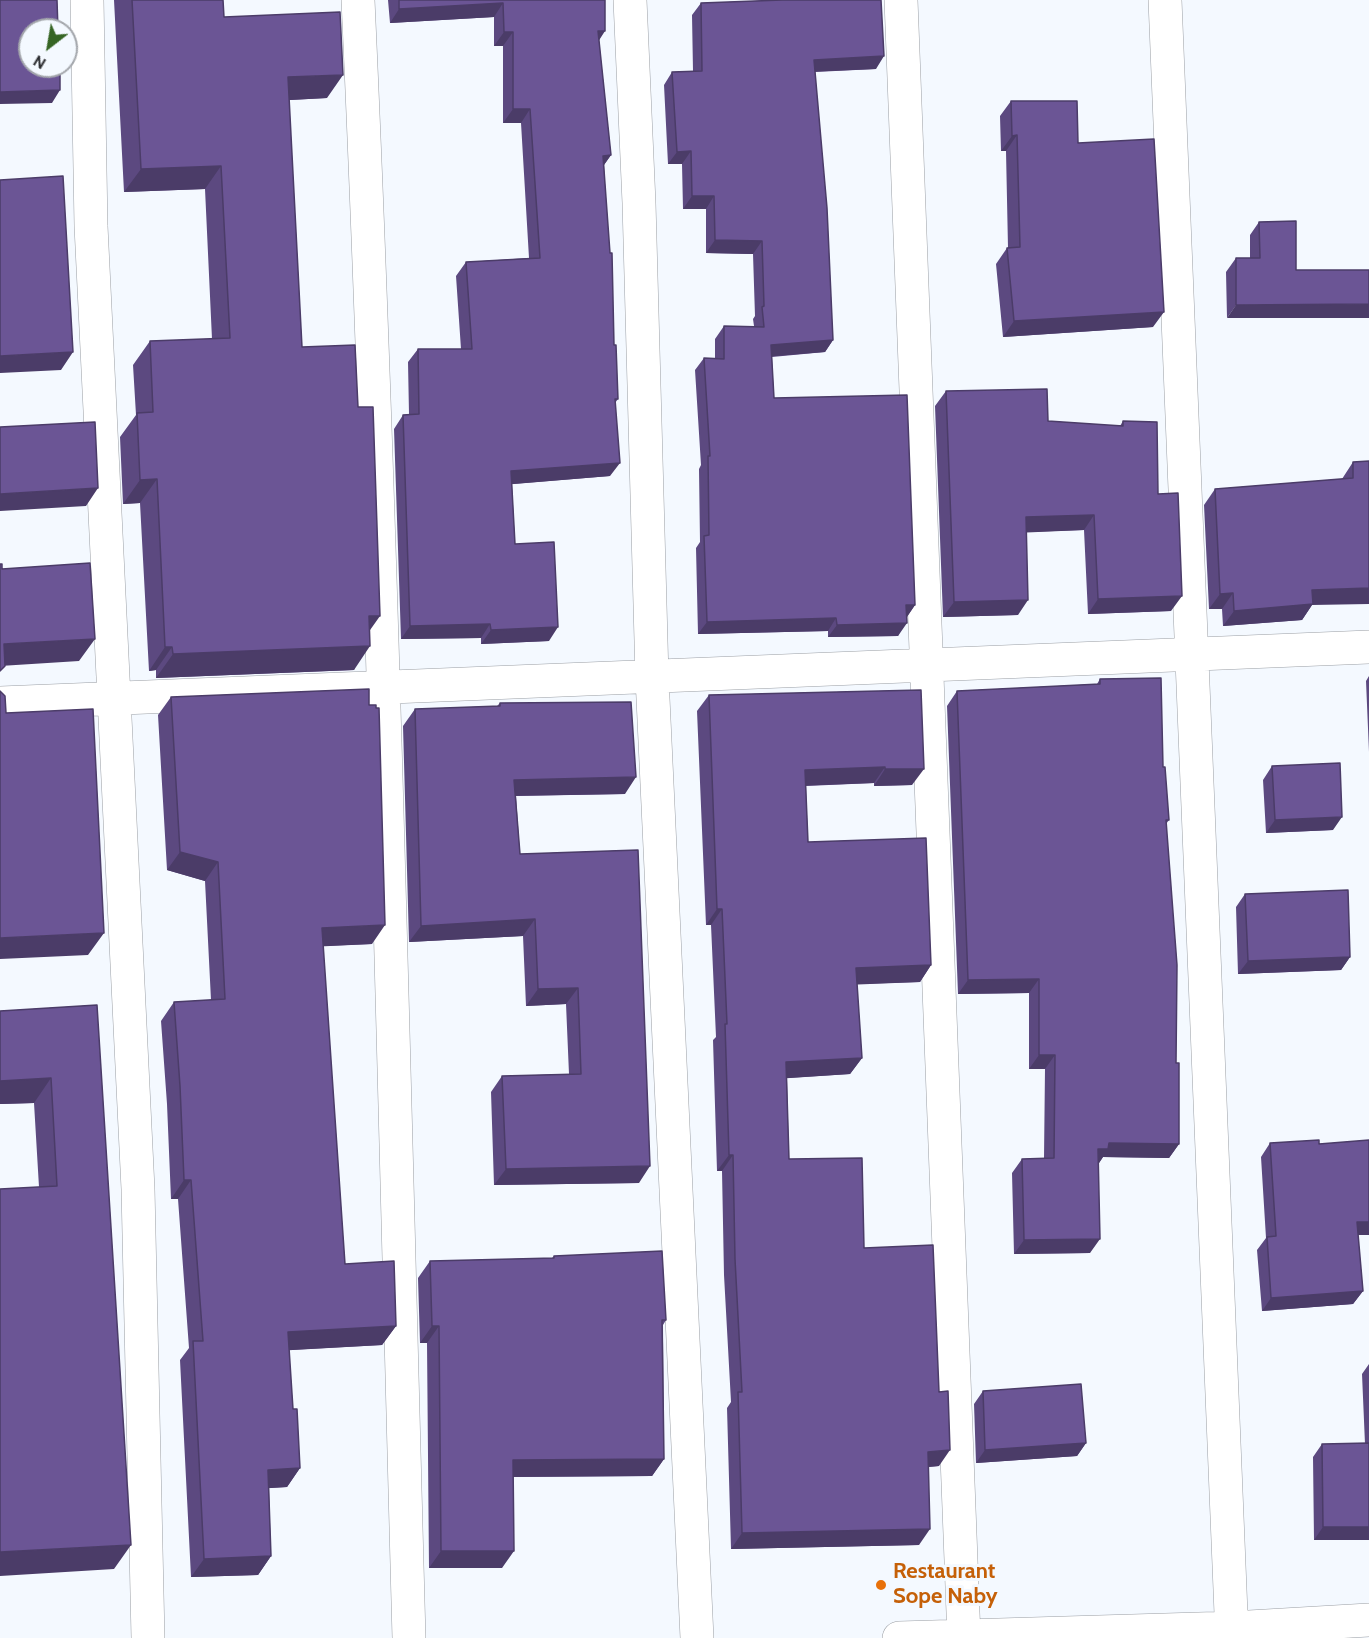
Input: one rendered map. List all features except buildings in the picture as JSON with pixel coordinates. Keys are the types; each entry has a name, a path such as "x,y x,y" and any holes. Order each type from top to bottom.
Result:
{"street":[{"path":"87,0 91,226 138,1189 148,1638"},
{"path":"358,0 369,244 383,687 409,1638"},
{"path":"630,0 639,203 652,676 698,1638"},
{"path":"901,0 964,1637"},
{"path":"1165,0 1232,1633"},
{"path":"0,703 1369,647"},
{"path":"899,1638 1232,1633 1369,1620"}],"place":[{"name":"Restaurant Sope Naby","path":"881,1585"}]}
